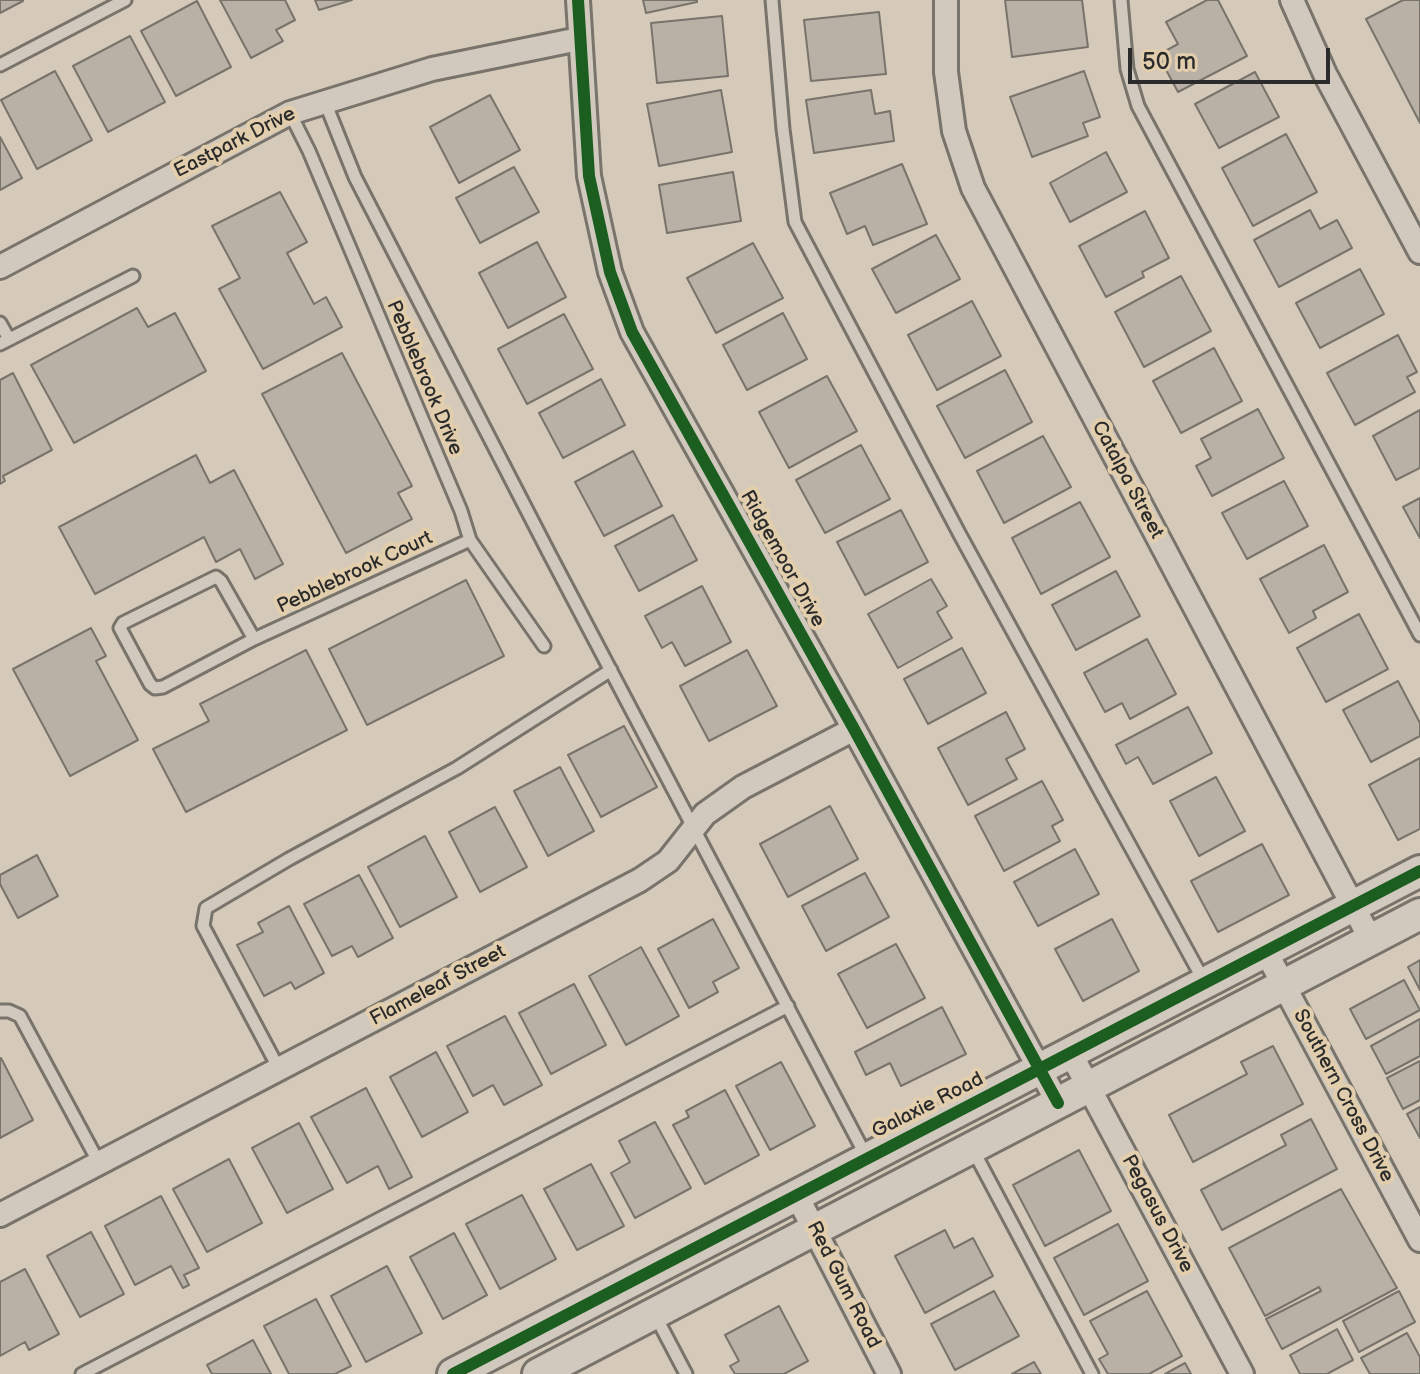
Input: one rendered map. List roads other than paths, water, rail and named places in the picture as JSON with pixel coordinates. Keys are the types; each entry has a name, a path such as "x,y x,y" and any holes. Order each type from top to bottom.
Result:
{"street":[{"name":"Ridgemoor Drive","path":"578,0 589,176 610,272 632,332 1058,1103"},
{"name":"Catalpa Street","path":"946,0 946,72 954,131 973,188 1371,940"},
{"path":"1292,0 1325,74 1420,252"},
{"name":"Eastpark Drive","path":"0,267 290,113 432,69 579,39"},
{"name":"Flameleaf Street","path":"0,1215 640,880 668,861 705,814 743,787 854,729"},
{"name":"Galaxie Road","path":"469,1370 1420,871"},
{"path":"538,1374 1420,914"},
{"name":"Southern Cross Drive","path":"1266,952 1420,1240"},
{"name":"Pegasus Drive","path":"1071,1054 1242,1374"},
{"name":"Red Gum Road","path":"797,1196 889,1374"}],"lane":[{"path":"0,65 125,0"},
{"path":"772,0 795,222 959,533 1206,984"},
{"path":"1121,0 1127,69 1138,106 1420,635"},
{"path":"325,102 355,177 868,1160"},
{"name":"Pebblebrook Drive","path":"290,113 309,151 461,511 470,540 544,646"},
{"path":"0,323 5,341 133,276"},
{"name":"Pebblebrook Court","path":"254,639 216,577 123,623 120,628 150,684 155,688 163,687 254,639 470,540"},
{"path":"279,1069 203,926 206,908 457,768 611,670"},
{"path":"82,1374 788,1006"},
{"path":"0,1011 20,1016 99,1163"},
{"path":"972,1147 1092,1374"},
{"path":"654,1313 686,1374"}]}
